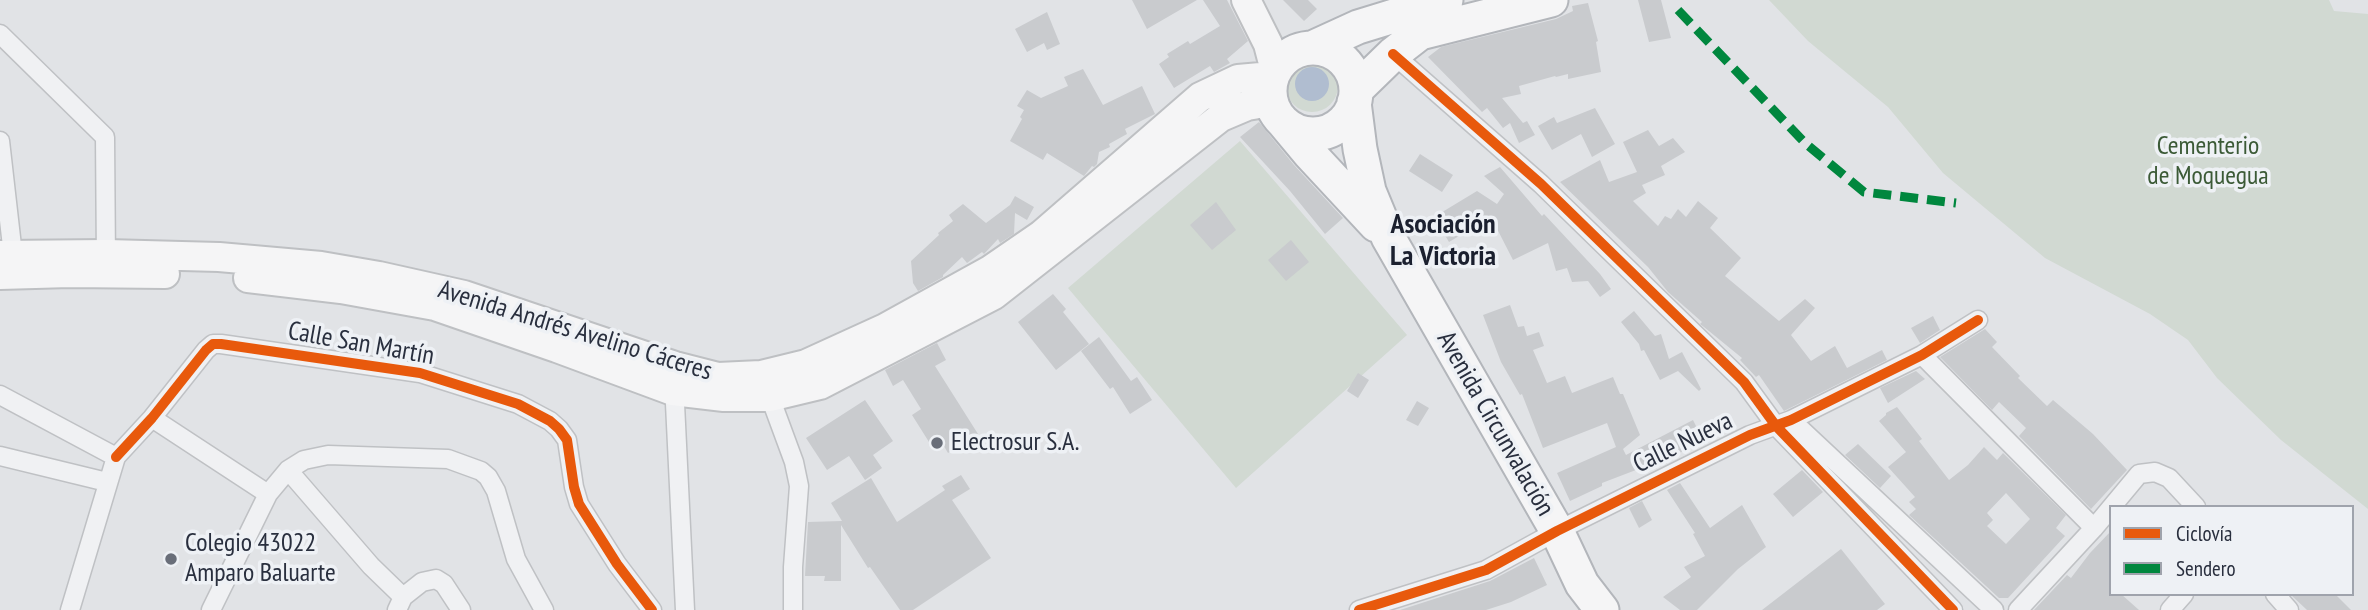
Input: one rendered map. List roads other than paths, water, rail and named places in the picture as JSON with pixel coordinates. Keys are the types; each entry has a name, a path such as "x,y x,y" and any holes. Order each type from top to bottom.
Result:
{"highway":[{"path":"1446,0 1358,27 1290,54 1276,93 1304,133 1325,132 1344,121 1355,96 1393,54 1420,33 1551,0"},
{"path":"1307,49 1331,52 1346,63 1351,71 1355,96"},
{"name":"Avenida Circunvalación","path":"1276,93 1309,153 1388,237"},
{"name":"Avenida Circunvalación","path":"1355,96 1360,149 1369,191 1388,237 1558,531 1582,584 1602,610"}],"main road":[{"name":"Avenida Circunvalación","path":"1246,0 1268,44 1276,93"},
{"name":"Avenida Circunvalación","path":"1260,25 1307,49"},
{"name":"Avenida Andrés Avelino Cáceres","path":"4,262 106,264 219,257 321,266 379,276 464,295 724,397 770,397 820,385 845,360 885,328 990,270 1041,234 1200,97 1238,79 1276,93"},
{"name":"Avenida Andrés Avelino Cáceres","path":"674,378 761,374 806,364 845,360"}],"street":[{"path":"0,34 105,137 106,264"},
{"path":"1393,54 1551,193 1744,382 1953,610"},
{"path":"0,141 4,262"},
{"name":"Calle Nueva","path":"1558,531 1750,435 1784,423 1922,355 1978,320"},
{"name":"Calle San Martín","path":"116,457 152,418 209,347 221,344 420,373 518,404 550,421 567,440 579,504 617,564 652,610"},
{"path":"1922,355 2094,528"},
{"path":"674,378 685,610"},
{"path":"0,395 116,457 70,610"},
{"path":"770,397 794,462 799,486 793,610"},
{"path":"152,418 268,494"},
{"path":"1784,423 1994,610"},
{"path":"211,610 268,494 288,470 304,460 328,455 448,459 481,471 496,491 516,559 544,610"},
{"path":"0,456 107,482"},
{"path":"288,470 371,566 400,604 422,582 436,579 444,584 461,610"},
{"path":"2113,505 2139,474 2155,472 2169,478 2194,505"},
{"path":"2018,610 2109,510"},
{"path":"1359,610 1486,570 1558,531"},
{"path":"2170,610 2183,596"},
{"path":"2277,596 2289,610"}],"water":[{"path":"1312,67 1324,72 1329,84 1324,96 1312,101 1300,96 1295,84 1300,72"}],"place":[{"name":"Electrosur S.A.","path":"937,443"},
{"name":"Colegio 43022 Amparo Baluarte","path":"171,559"}],"district":[{"name":"Asociación La Victoria","path":"1443,241"}],"park label":[{"name":"Cementerio de Moquegua","path":"2208,162"}]}
